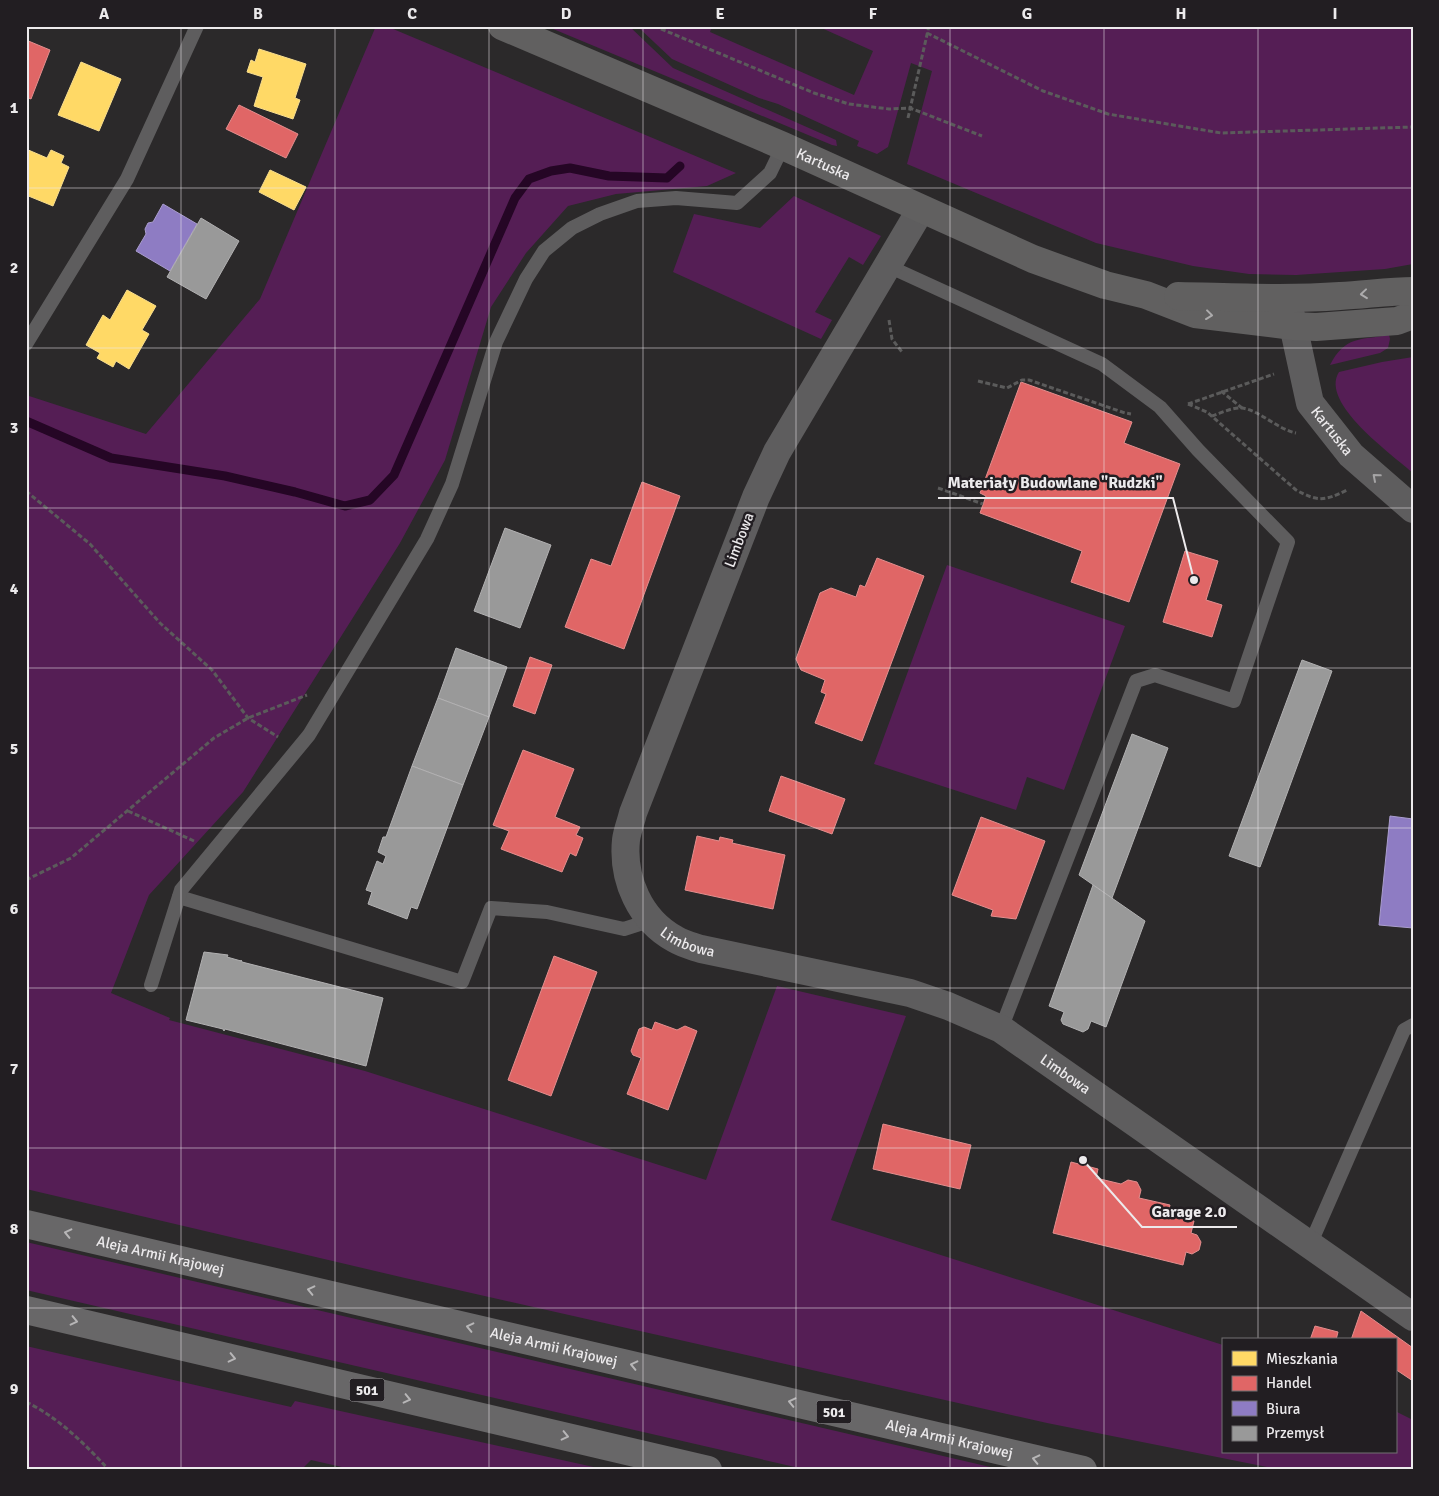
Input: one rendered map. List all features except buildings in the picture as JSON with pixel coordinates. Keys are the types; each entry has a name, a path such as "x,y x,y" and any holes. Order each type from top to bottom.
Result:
{"main road":[{"name":"Aleja Armii Krajowej","path":"26,1224 1083,1470"},
{"name":"501","path":"26,1310 708,1470"}],"street":[{"name":"Kartuska","path":"502,26 783,146 1033,259 1105,285 1146,296 1196,314 1316,327 1397,321 1413,315"},
{"name":"Limbowa","path":"921,209 777,452 756,497 633,813 626,839 626,868 633,890 643,911 652,920 675,939 701,949 910,993 948,1006 1001,1029 1413,1317"},
{"name":"Kartuska","path":"1146,296 1287,298 1413,291"},
{"name":"Kartuska","path":"1287,298 1310,403 1351,456 1413,509"}],"lane":[{"path":"26,344 127,179 197,26"},
{"path":"151,985 181,890 309,735 427,539 452,484 496,342 526,278 544,251 572,228 600,214 637,202 676,198 737,203 770,173 783,146"},
{"path":"888,266 1102,364 1160,407 1198,450 1288,542 1234,702 1155,675 1136,681 1001,1029"},
{"path":"178,897 462,982 491,908 546,912 624,929 652,920"},
{"path":"1310,1245 1404,1030 1413,1025"}],"path":[{"path":"654,26 814,93 840,101 889,109 910,108 982,136"},
{"path":"908,118 929,26"},
{"path":"928,33 1043,91 1108,114 1221,133 1413,127"},
{"path":"890,326 892,339 902,352"},
{"path":"978,381 1007,388 1022,380 1029,380 1125,413 1139,415 1160,407 1187,404 1282,371"},
{"path":"1221,391 1243,408 1286,431 1301,434"},
{"path":"1187,404 1207,412 1296,490 1312,498 1331,498 1352,488"},
{"path":"1212,416 1243,408"},
{"path":"938,488 983,504"},
{"path":"26,491 90,544 160,623 212,670 248,718 297,749"},
{"path":"26,880 70,858 214,738 248,718 339,683"},
{"path":"128,811 214,850"},
{"path":"26,1402 65,1428 93,1452 109,1470"}],"shaded area":[{"path":"376,26 386,26 736,173 707,186 616,194 568,206 526,253 491,307 445,460 400,543 243,792 149,895 111,993 170,1018 169,1020 365,1071 706,1180 777,986 906,1016 831,1220 1222,1345 1222,1454 1396,1454 1396,1412 1413,1420 1413,1470 1282,1470 1047,1423 405,1278 26,1189 26,395 146,434 260,299"},
{"path":"546,26 629,26 673,68 836,140 837,146 832,145"},
{"path":"637,26 712,26 710,32 854,95 873,51 817,26 1413,26 1413,264 1385,269 1296,275 1249,274 1193,266 1096,243 907,164 932,71 911,63 888,147 877,154 857,146 859,141 672,59"},
{"path":"794,196 881,236 863,265 849,257 815,312 832,320 821,339 673,272 694,214 760,228"},
{"path":"1389,335 1388,348 1380,353 1330,365 1341,349 1348,344 1362,339"},
{"path":"1413,357 1413,473 1376,441 1348,413 1339,398 1336,385 1339,372"},
{"path":"947,565 1125,626 1064,790 1027,777 1016,810 874,764"},
{"path":"26,1242 1003,1470 808,1470 26,1290"},
{"path":"26,1346 291,1407 295,1401 607,1470 355,1470 311,1460 301,1470 26,1470"}],"waterway":[{"path":"26,421 111,458 225,476 345,506 370,500 394,475 515,198 529,179 551,171 570,168 609,176 667,178 680,166"}],"place":[{"name":"Materiały Budowlane \"Rudzki\"","path":"1194,580"},
{"name":"Garage 2.0","path":"1083,1160"}]}
